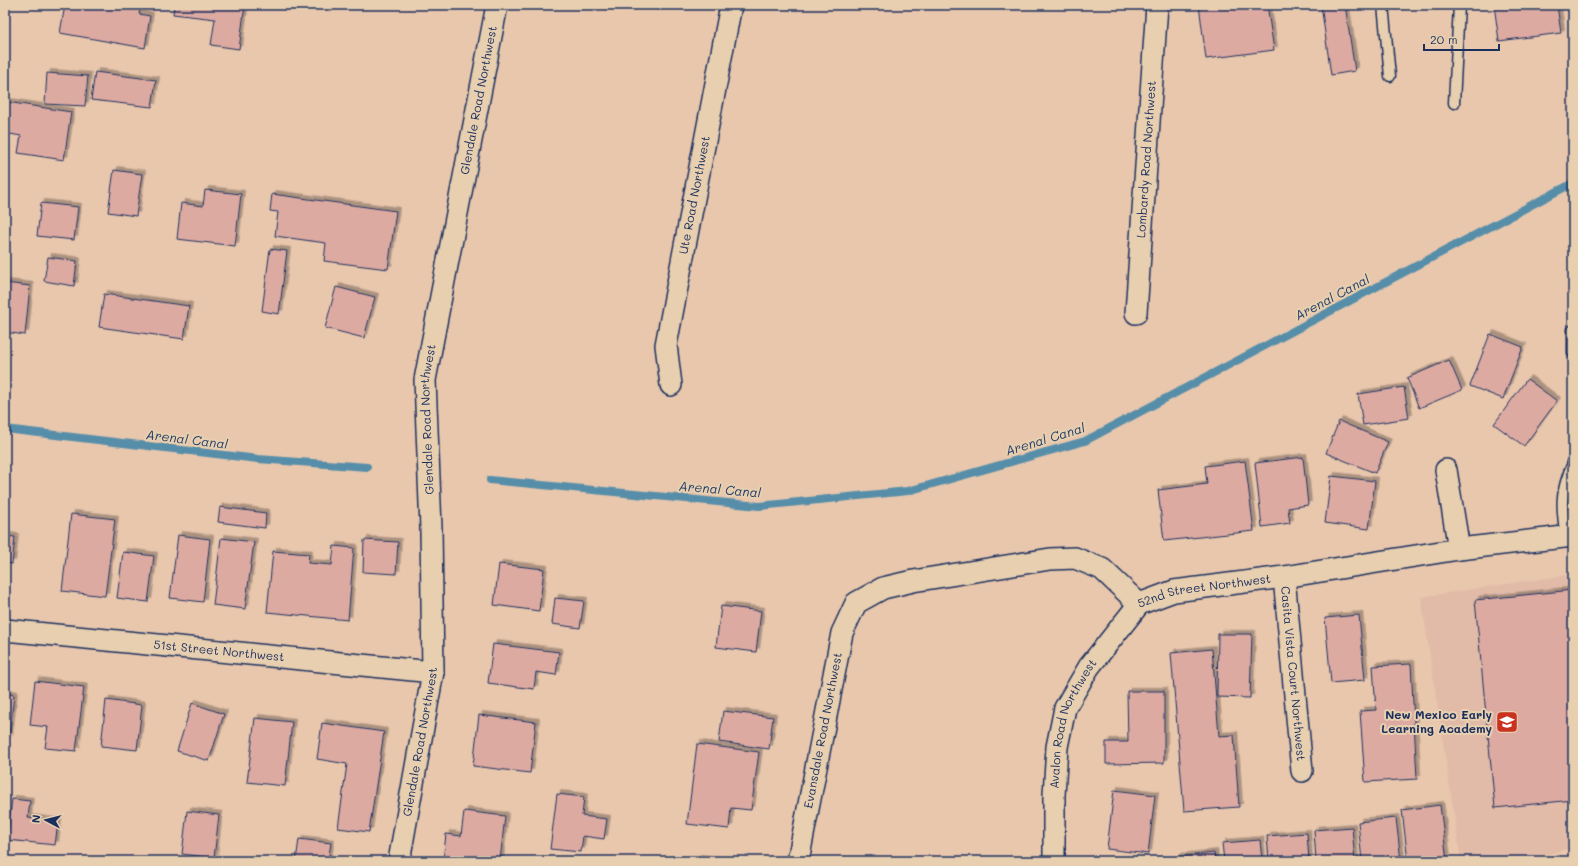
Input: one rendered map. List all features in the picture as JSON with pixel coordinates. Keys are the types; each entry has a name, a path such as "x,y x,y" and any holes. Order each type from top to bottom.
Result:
{"street":[{"name":"Glendale Road Northwest","path":"398,861 433,672 431,528 425,380 497,5"},
{"name":"Ute Road Northwest","path":"671,385 666,345 731,5"},
{"name":"Lombardy Road Northwest","path":"1136,313 1157,5"},
{"path":"1446,470 1459,549"},
{"name":"52nd Street Northwest","path":"856,603 883,588 913,581 1050,559 1075,558 1102,568 1139,604 1174,591 1284,577 1459,549 1570,536"},
{"name":"Casita Vista Court Northwest","path":"1284,577 1302,771"},
{"name":"Evansdale Road Northwest","path":"798,861 842,633 856,603"},
{"name":"Avalon Road Northwest","path":"1054,861 1054,795 1057,747 1065,708 1089,667 1139,604"},
{"name":"51st Street Northwest","path":"5,630 433,672"}],"lane":[{"path":"1383,5 1390,76"},
{"path":"1454,102 1459,5"},
{"path":"1573,330 1573,353"},
{"path":"1570,536 1562,506 1565,481 1573,463"}],"shaded area":[{"name":"New Mexico Early Learning Academy","path":"1573,574 1573,847 1521,861 1461,861 1421,597"}],"building":[{"path":"65,5 141,5 139,14 150,16 145,48 60,33"},
{"path":"174,5 245,5 239,49 211,45 215,19 173,14"},
{"path":"1184,5 1199,5 1183,8"},
{"path":"1199,5 1267,5 1274,50 1206,59"},
{"path":"1321,5 1345,5 1355,71 1331,75"},
{"path":"1494,5 1557,5 1561,33 1499,41"},
{"path":"95,72 156,80 152,107 91,100"},
{"path":"47,73 88,76 85,106 45,104"},
{"path":"7,102 71,112 64,160 18,153 21,136 5,133"},
{"path":"114,170 142,174 136,216 108,212"},
{"path":"205,190 241,194 235,246 177,239 181,203 203,206"},
{"path":"272,194 396,211 388,269 324,261 326,243 275,236 278,212 270,211"},
{"path":"41,203 78,207 74,240 37,236"},
{"path":"270,249 287,251 279,314 262,311"},
{"path":"48,257 77,261 74,286 44,281"},
{"path":"5,283 30,286 25,335 5,332"},
{"path":"336,287 375,297 364,338 325,328"},
{"path":"104,294 189,306 184,339 99,327"},
{"path":"1490,334 1523,347 1503,399 1470,386"},
{"path":"1449,360 1462,390 1419,408 1407,378"},
{"path":"1527,379 1557,401 1524,446 1494,424"},
{"path":"1404,387 1409,418 1363,425 1358,394"},
{"path":"1339,421 1388,442 1375,473 1326,453"},
{"path":"1303,457 1308,505 1288,508 1290,523 1262,527 1255,463"},
{"path":"1245,461 1254,531 1164,541 1158,490 1207,484 1205,466"},
{"path":"1331,476 1375,481 1369,529 1325,523"},
{"path":"220,507 266,513 265,528 218,522"},
{"path":"71,514 115,519 105,596 62,591"},
{"path":"178,535 210,539 203,602 170,598"},
{"path":"5,536 15,537 12,564 5,563"},
{"path":"221,538 254,542 245,609 213,605"},
{"path":"364,540 398,542 396,574 363,572"},
{"path":"334,546 354,548 348,620 267,612 273,551 309,554 308,563 332,565"},
{"path":"123,552 154,556 148,602 117,598"},
{"path":"499,564 544,569 539,611 494,605"},
{"path":"1573,590 1573,800 1495,808 1475,600"},
{"path":"555,598 584,601 580,628 552,624"},
{"path":"721,606 761,611 756,652 716,647"},
{"path":"1359,615 1365,680 1331,683 1325,618"},
{"path":"1218,634 1252,634 1250,698 1217,697"},
{"path":"493,644 559,652 556,675 536,672 534,689 488,683"},
{"path":"1212,649 1219,736 1234,735 1239,807 1184,811 1171,653"},
{"path":"1411,664 1417,779 1365,782 1360,711 1376,710 1373,666"},
{"path":"35,681 84,687 76,751 45,748 48,727 30,725"},
{"path":"1127,691 1164,691 1164,763 1106,764 1106,742 1128,742"},
{"path":"5,693 14,695 9,738 5,737"},
{"path":"106,700 142,705 137,750 101,746"},
{"path":"192,703 224,714 209,761 177,751"},
{"path":"723,711 773,717 769,749 719,742"},
{"path":"479,715 536,722 530,773 473,766"},
{"path":"255,718 292,722 285,786 247,782"},
{"path":"322,723 384,732 369,832 338,828 347,764 317,759"},
{"path":"697,744 759,752 751,810 731,808 729,829 687,824"},
{"path":"1114,790 1155,795 1148,854 1107,849"},
{"path":"557,794 584,797 582,816 607,819 604,839 583,836 581,852 550,849"},
{"path":"12,799 30,801 28,818 58,822 55,845 7,840"},
{"path":"1440,805 1447,861 1408,861 1402,810"},
{"path":"187,811 219,815 214,858 182,854"},
{"path":"464,811 505,816 500,861 443,861 446,834 461,836"},
{"path":"1396,818 1401,861 1362,861 1358,822"},
{"path":"1352,827 1355,861 1316,861 1314,830"},
{"path":"1307,833 1309,861 1269,861 1267,836"},
{"path":"299,839 331,843 328,861 296,861"},
{"path":"1260,840 1262,861 1224,861 1222,843"},
{"path":"1214,853 1215,861 1177,861 1177,857"},
{"path":"697,858 718,861 697,861"}],"waterway":[{"name":"Arenal Canal","path":"490,480 759,506 908,491 1085,441 1573,183"},
{"name":"Arenal Canal","path":"5,429 258,459 367,467"}],"place":[{"name":"New Mexico Early Learning Academy","path":"1507,722"}]}
